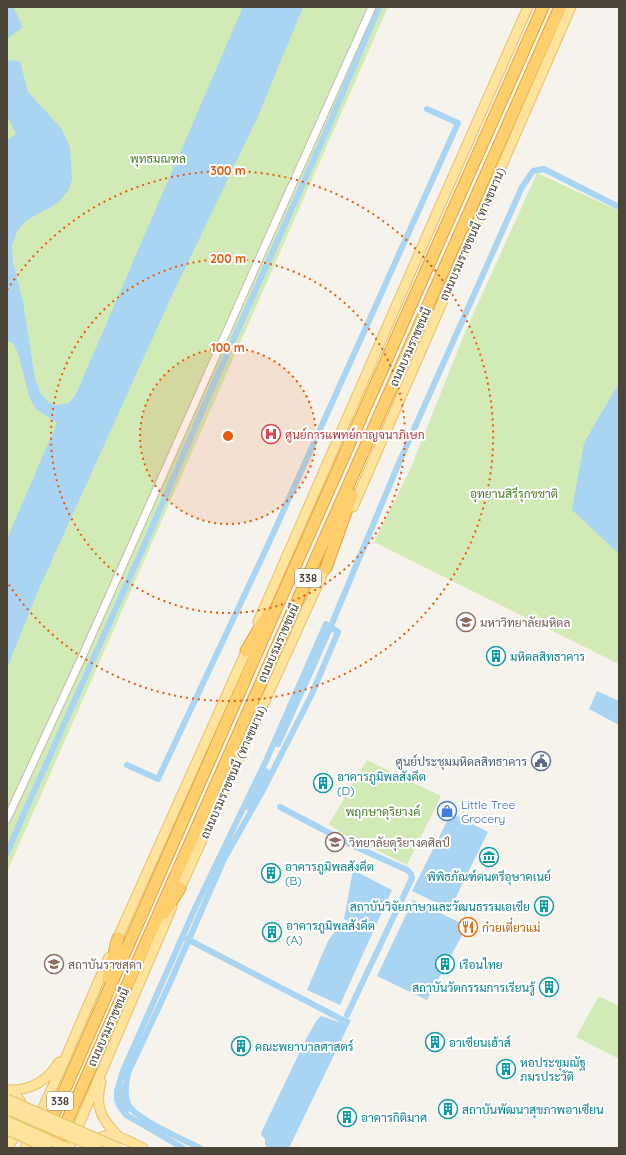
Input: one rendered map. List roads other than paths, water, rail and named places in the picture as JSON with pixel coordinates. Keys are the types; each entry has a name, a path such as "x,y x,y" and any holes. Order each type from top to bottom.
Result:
{"highway":[{"name":"ถนนบรมราชชนนี","path":"40,1148 543,7"},
{"name":"ถนนบรมราชชนนี","path":"55,1148 560,7"},
{"path":"326,568 381,413"},
{"path":"246,651 306,544"},
{"path":"143,947 180,888"},
{"path":"102,1005 118,938"}],"main road":[{"name":"338","path":"74,1038 246,651 528,7"},
{"name":"ถนนบรมราชชนนี (ทางขนาน)","path":"110,1054 180,888 326,568 571,7"},
{"path":"7,1093 27,1089 48,1077 74,1038"},
{"path":"25,1148 74,1038"},
{"path":"110,1054 100,1088 99,1104 105,1121 119,1137"},
{"path":"7,1121 68,1148 110,1054"},
{"path":"7,1093 19,1099 23,1111 19,1131 7,1146"},
{"path":"7,1093 119,1148"},
{"path":"7,1109 97,1148"},
{"path":"7,1130 47,1148"},
{"path":"88,1148 101,1136 110,1135 119,1137 143,1148"}],"street":[{"path":"7,819 82,657 372,7"}],"water":[{"path":"7,7 13,7 23,27 7,39"},
{"path":"243,7 303,7 259,114 168,304 38,591 7,668 7,539 57,423 36,409 30,399 18,353 13,343 7,341 7,140 16,134 7,116 7,60 20,61 28,92 61,128 70,147 72,180 68,191 58,203 27,220 17,231 12,246 13,262 23,302 35,379 40,393 49,403 58,405 69,403 76,394"},
{"path":"619,383 619,554 572,510 584,443"},
{"path":"597,691 619,701 619,725 589,709"},
{"path":"451,813 488,832 450,909 412,891"},
{"path":"353,870 392,890 340,1005 307,990 328,941 340,925 343,929 348,926 348,921 344,919"},
{"path":"413,900 467,926 427,1000 377,976"},
{"path":"321,1016 339,1022 341,1017 351,1020 289,1148 267,1148 265,1139 261,1135 262,1131 306,1039"}],"waterway":[{"path":"7,853 151,530 211,390 326,132 379,7"},
{"path":"127,765 158,779 268,545 458,123 427,109"},
{"path":"278,744 328,633 398,465 522,187 533,171 544,169 619,207"},
{"path":"183,1148 126,1115 117,1100 117,1091 123,1071 196,906 266,761 326,624 338,632 311,696 263,790 224,859 128,1075 126,1096 128,1104 132,1110 161,1129 200,1148"},
{"path":"249,808 266,771"},
{"path":"280,807 354,846 407,870 411,874 412,878 347,1015"},
{"path":"187,939 345,1021"},
{"path":"122,1087 122,1100 126,1111"}],"place":[{"name":"ศูนย์การแพทย์กาญจนาภิเษก","path":"271,434"},
{"name":"มหาวิทยาลัยมหิดล","path":"466,622"},
{"name":"มหิดลสิทธาคาร","path":"496,656"},
{"name":"ศูนย์ประชุมมหิดลสิทธาคาร","path":"541,761"},
{"name":"อาคารภูมิพลสังคีต (D)","path":"323,783"},
{"name":"Little Tree Grocery","path":"447,811"},
{"name":"วิทยาลัยดุริยางคศิลป์","path":"335,842"},
{"name":"พิพิธภัณฑ์ดนตรีอุษาคเนย์","path":"489,857"},
{"name":"อาคารภูมิพลสังคีต (B)","path":"271,873"},
{"name":"สถาบันวิจัยภาษาและวัฒนธรรมเอเชีย","path":"544,906"},
{"name":"ก๋วยเตี๋ยวแม่","path":"468,927"},
{"name":"อาคารภูมิพลสังคีต (A)","path":"272,932"},
{"name":"สถาบันราชสุดา","path":"54,964"},
{"name":"เรือนไทย","path":"445,964"},
{"name":"สถาบันวัตกรรมการเรียนรู้","path":"549,987"},
{"name":"อาเซียนเฮ้าส์","path":"435,1042"},
{"name":"คณะพยาบาลศาสตร์","path":"241,1046"},
{"name":"หอประชุมณัฐ ภมรประวัติ","path":"506,1069"},
{"name":"สถาบันพัฒนาสุขภาพอาเซียน","path":"448,1109"},
{"name":"อาคารกิติมาศ","path":"347,1117"}],"park label":[{"name":"พุทธมณฑล","path":"158,158"},
{"name":"อุทยานสิรีรุกขชาติ","path":"514,493"},
{"name":"พฤกษาดุริยางค์","path":"383,811"}]}
